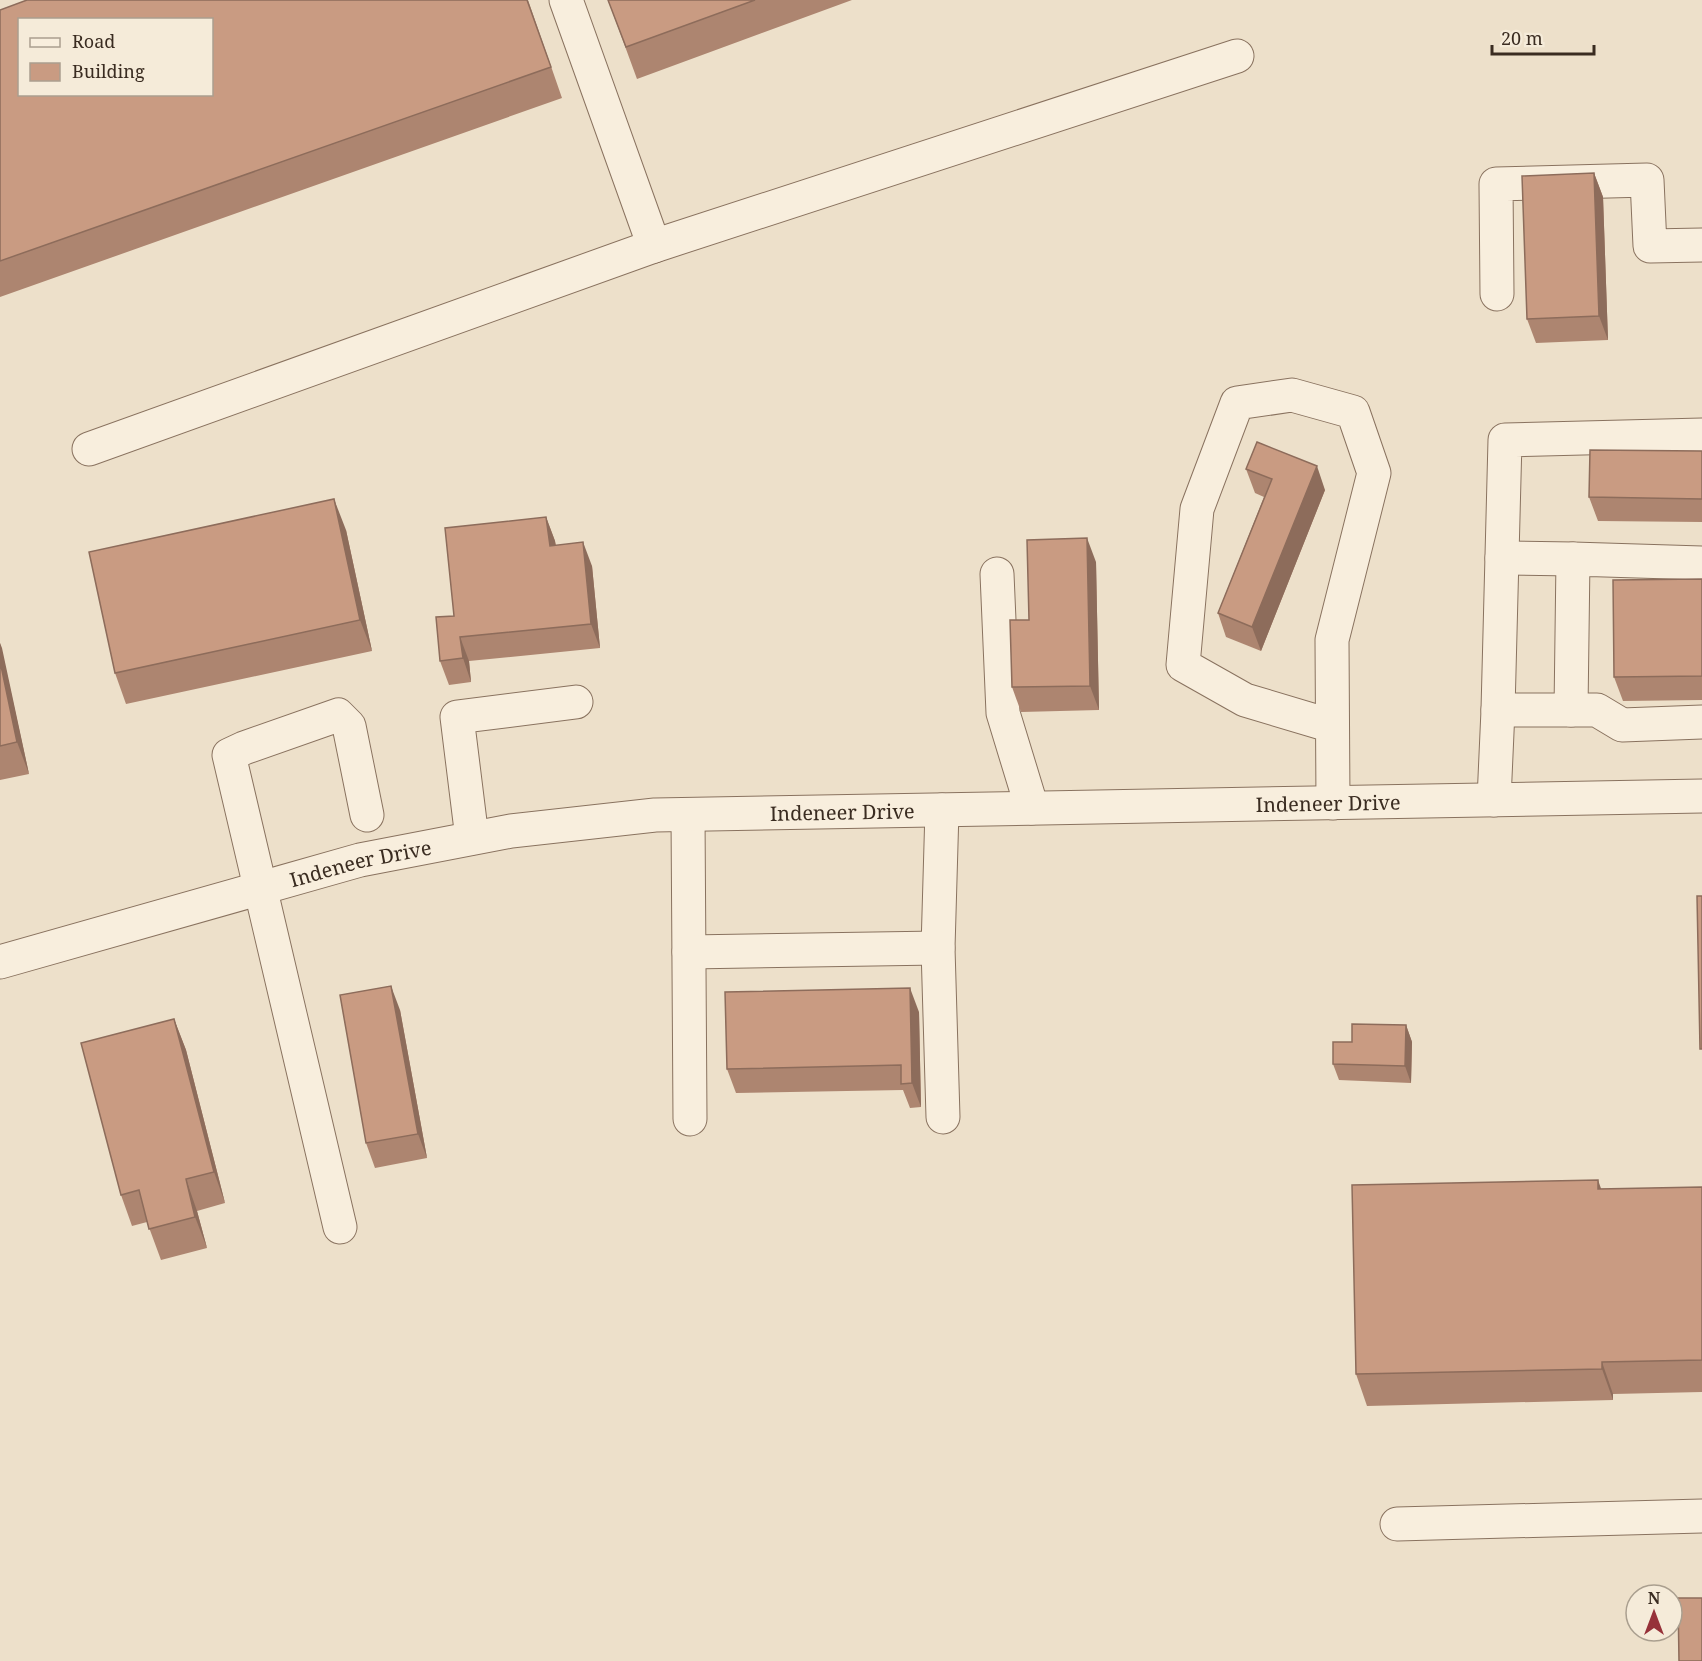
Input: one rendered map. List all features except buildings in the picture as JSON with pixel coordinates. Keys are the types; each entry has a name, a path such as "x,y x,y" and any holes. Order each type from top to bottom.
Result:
{"street":[{"path":"566,0 654,246"},
{"path":"89,449 654,246 1237,56"},
{"path":"1497,294 1496,184 1647,180 1650,246 1702,244"},
{"path":"1332,726 1245,700 1183,665 1197,509 1237,403 1292,395 1353,412 1374,473 1332,640 1333,803"},
{"path":"1494,800 1505,440 1702,435"},
{"path":"1502,558 1702,563"},
{"path":"1571,710 1573,559"},
{"path":"997,574 1003,713 1032,808"},
{"path":"472,838 457,717 576,702"},
{"path":"1498,710 1597,710 1622,725 1702,722"},
{"path":"340,1227 228,755 338,715 349,726 367,815"},
{"name":"Indeneer Drive","path":"0,963 360,860 511,831 655,815 1702,796"},
{"path":"942,810 938,948 943,1117"},
{"path":"688,815 690,1119"},
{"path":"689,952 938,948"},
{"path":"1397,1524 1702,1516"}]}
